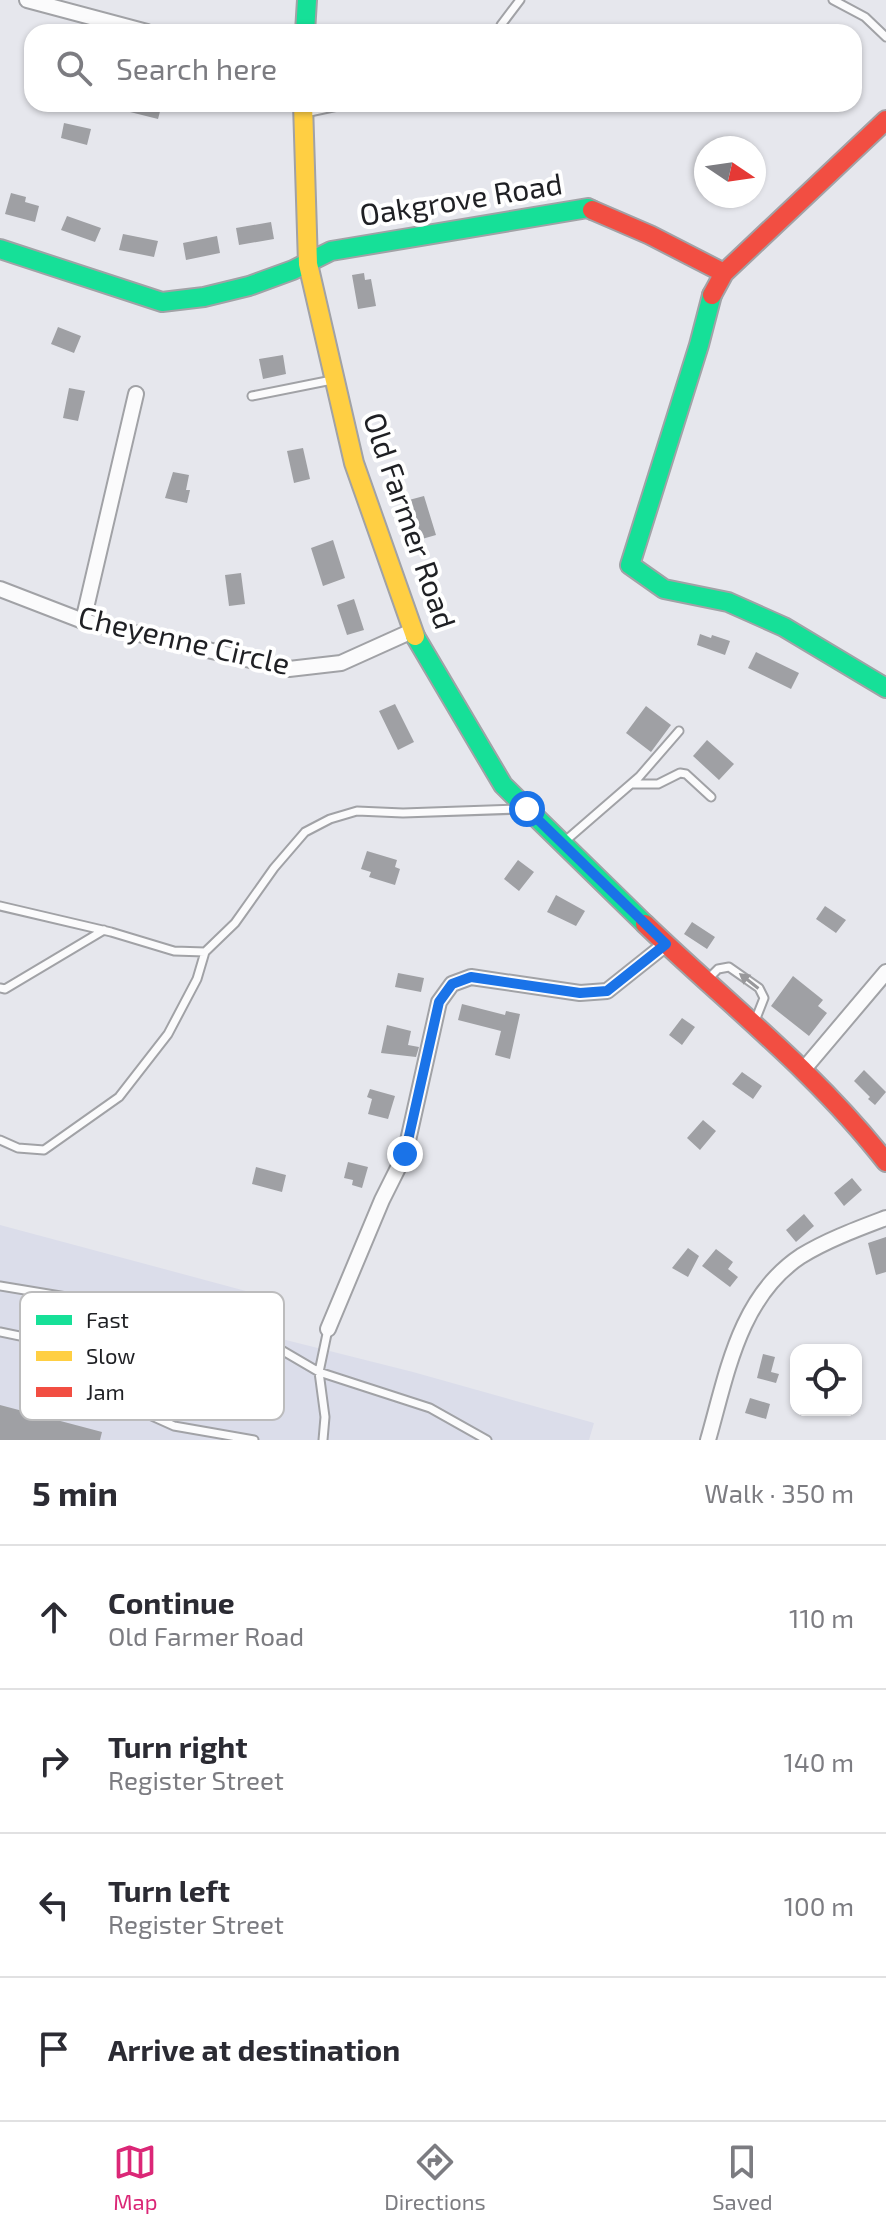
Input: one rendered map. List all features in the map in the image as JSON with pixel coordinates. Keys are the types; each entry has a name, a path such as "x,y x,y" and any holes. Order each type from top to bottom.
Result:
{"street":[{"path":"27,0 117,24"},
{"path":"306,24 307,0"},
{"name":"Old Farmer Road","path":"303,112 308,264 354,463 412,631 503,785 666,944 804,1069 855,1122 886,1162"},
{"path":"886,120 724,273 709,300 699,345 630,565 664,589 728,602 784,627 886,688"},
{"name":"Oakgrove Road","path":"0,249 162,302 187,302 308,264 331,251 588,208 724,273"},
{"path":"83,621 136,394"},
{"name":"Cheyenne Circle","path":"0,589 83,621 289,669 341,663 412,631"},
{"path":"328,1329 382,1200 405,1154 439,1002 452,984 471,977 580,993 607,991 666,944"},
{"path":"804,1069 886,972"},
{"path":"708,1440 732,1358 750,1311 771,1281 801,1257 843,1235 886,1218"}],"lane":[{"path":"502,24 520,0"},
{"path":"833,0 865,17 886,37"},
{"path":"252,396 334,379"},
{"path":"562,844 631,784 679,731"},
{"path":"631,784 658,784 680,773 686,774 711,797"},
{"path":"0,1140 18,1148 44,1150 119,1097 168,1034 197,979 205,952 235,923 274,868 305,832 330,819 357,811 403,813 527,809"},
{"path":"0,906 104,930 174,951 205,952"},
{"path":"0,988 5,989 104,930"},
{"path":"706,980 718,969 729,967 759,988 764,998 754,1023"},
{"path":"0,1286 36,1292"},
{"path":"323,1440 325,1417 319,1372 328,1329"},
{"path":"0,1332 20,1336"},
{"path":"284,1352 319,1372 430,1408 487,1440"},
{"path":"161,1420 174,1426 254,1440"}],"shaded area":[{"path":"0,1225 250,1292 20,1292 20,1420 284,1420 284,1340 594,1423 589,1440 0,1440"}],"building":[{"path":"130,112 160,112 158,119"},
{"path":"64,123 91,129 87,145 61,138"},
{"path":"11,193 26,197 25,202 39,206 35,222 5,214"},
{"path":"67,216 101,228 95,242 61,230"},
{"path":"271,222 274,239 239,245 236,228"},
{"path":"123,234 158,241 154,257 119,250"},
{"path":"217,236 220,253 186,260 183,243"},
{"path":"364,273 365,280 371,279 376,306 358,309 352,275"},
{"path":"58,327 81,336 74,353 51,344"},
{"path":"283,355 286,374 263,379 259,359"},
{"path":"69,388 85,391 78,421 63,418"},
{"path":"303,448 310,479 294,483 287,451"},
{"path":"173,472 189,475 187,503 165,498"},
{"path":"424,496 436,535 422,539 409,500"},
{"path":"333,540 345,578 323,586 311,548"},
{"path":"241,573 245,604 229,606 225,575"},
{"path":"354,599 364,630 347,635 337,605"},
{"path":"700,634 730,641 725,655 697,645"},
{"path":"756,652 799,673 791,689 748,668"},
{"path":"395,704 414,742 398,750 379,711"},
{"path":"646,706 671,725 651,752 626,733"},
{"path":"707,740 734,764 719,780 693,756"},
{"path":"367,851 397,860 395,867 400,869 395,885 369,877 371,872 361,869"},
{"path":"518,860 534,872 519,891 504,879"},
{"path":"556,895 585,911 576,926 547,912"},
{"path":"825,906 846,920 836,933 816,919"},
{"path":"692,922 715,937 707,949 684,934"},
{"path":"398,973 424,978 421,992 395,987"},
{"path":"793,976 823,1000 818,1006 827,1013 809,1036 771,1006"},
{"path":"462,1004 505,1015 506,1011 520,1014 510,1059 495,1055 501,1031 458,1020"},
{"path":"682,1018 695,1027 682,1045 669,1035"},
{"path":"387,1025 411,1031 408,1045 419,1047 416,1057 381,1053"},
{"path":"864,1070 886,1092 875,1105 854,1081"},
{"path":"742,1072 762,1086 753,1099 732,1084"},
{"path":"370,1089 395,1096 388,1119 368,1114 372,1099 367,1097"},
{"path":"703,1120 716,1131 700,1150 687,1138"},
{"path":"348,1162 368,1167 362,1188 352,1185 353,1180 344,1178"},
{"path":"256,1167 286,1175 282,1192 252,1184"},
{"path":"852,1178 862,1190 844,1206 834,1193"},
{"path":"804,1214 814,1226 796,1242 786,1230"},
{"path":"886,1237 886,1272 876,1275 868,1243"},
{"path":"688,1248 699,1256 688,1277 672,1268"},
{"path":"716,1249 733,1262 728,1269 738,1277 730,1287 702,1266"},
{"path":"763,1354 775,1357 771,1372 779,1374 776,1383 757,1378"},
{"path":"750,1398 770,1404 766,1419 745,1413"},
{"path":"0,1405 20,1410 20,1420 57,1420 102,1432 100,1440 0,1440"}],"traffic: fast":[{"path":"306,24 307,0"},
{"path":"0,249 162,302 204,297 249,286 293,270 331,251 588,208 592,210"},
{"path":"712,295 630,565 664,589 728,602 784,627 886,688"},
{"path":"415,636 503,785 645,924"}],"traffic: slow":[{"path":"303,112 308,264 354,463 415,636"}],"traffic: jam":[{"path":"712,295 724,273 886,120"},
{"path":"592,210 650,235 724,273"},
{"path":"645,924 801,1068 886,1162"}],"route":[{"path":"405,1154 439,1002 452,984 471,977 580,993 607,991 666,944 527,809"}]}
